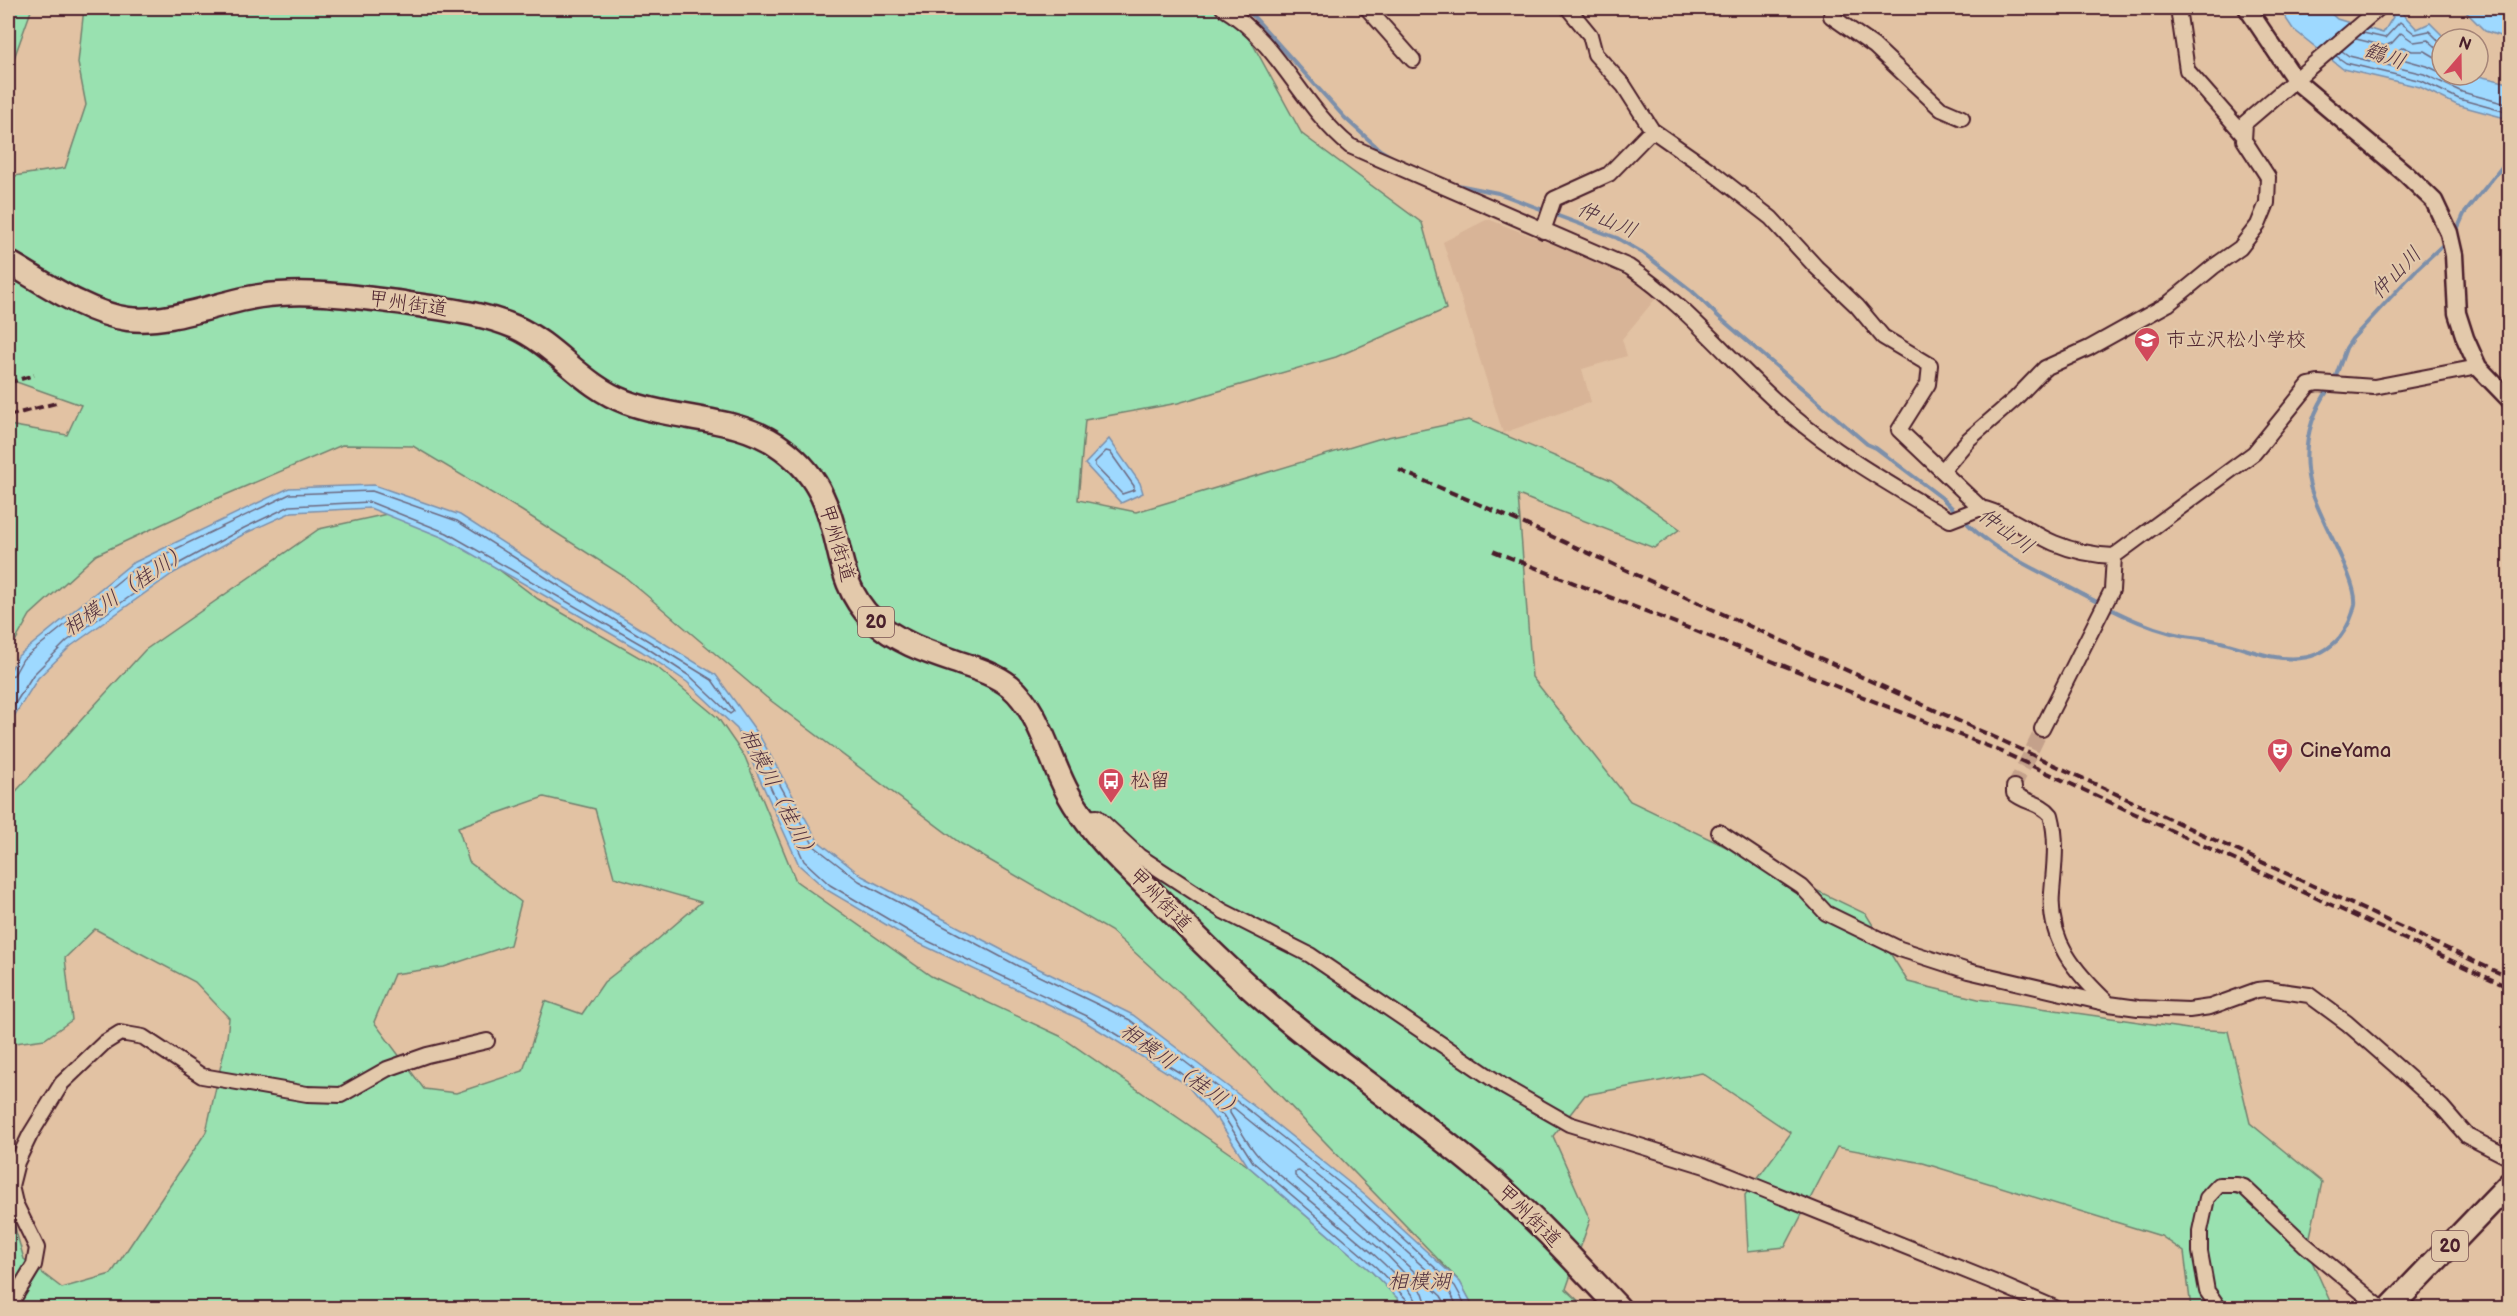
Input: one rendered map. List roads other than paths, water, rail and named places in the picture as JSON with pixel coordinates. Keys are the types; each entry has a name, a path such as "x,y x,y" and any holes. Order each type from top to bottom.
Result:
{"highway":[{"name":"甲州街道","path":"8,262 92,309 132,320 162,317 258,296 316,292 469,312 509,325 541,342 588,383 611,396 632,405 731,425 759,435 781,447 810,476 824,499 843,573 861,607 890,634 908,644 992,674 1021,697 1031,712 1068,793 1084,818 1128,868 1246,984 1291,1023 1492,1180 1619,1308"},
{"name":"20","path":"2390,1308 2510,1183"}],"street":[{"path":"1223,8 1253,32 1269,49 1320,116 1350,146 1613,259 1656,285 1788,413 1823,442 1950,520 1981,508"},
{"path":"1367,8 1413,60"},
{"path":"1568,8 1590,35 1595,54 1624,86 1652,130 1708,169 1771,218 1857,306 1883,337 1930,365 1928,384 1899,430 1981,508 1992,511 2053,542 2079,552 2114,556 2254,453 2309,386 2318,383 2374,387 2478,367"},
{"path":"2178,8 2187,70 2244,135"},
{"path":"2247,8 2296,81 2423,190 2440,212 2449,233 2454,255 2457,313 2478,367 2510,400"},
{"path":"1943,470 1969,439 2015,399 2045,368 2089,348 2168,304 2240,248 2258,225 2266,203 2268,177 2244,140 2245,123 2379,8"},
{"path":"1832,16 1874,46 1941,110 1962,118"},
{"path":"1544,231 1554,199 1609,174 1652,130"},
{"path":"2042,729 2112,590 2114,556"},
{"path":"2014,787 2017,796 2047,809 2051,815 2055,852 2051,908 2054,925 2064,953 2071,964 2081,978 2109,1004"},
{"path":"1084,818 1097,817 1139,856 1223,911 1310,955 1506,1088 1569,1124 1705,1166 2055,1308"},
{"path":"1719,832 1802,887 1826,913 1900,949 1968,971 2109,1004 2189,1010 2210,1008 2257,990 2267,989 2309,995 2347,1023 2411,1079 2442,1107 2467,1136 2510,1158"},
{"path":"8,1308 34,1265 37,1248 15,1203 11,1186 17,1162 30,1135 62,1083 104,1044 120,1033 144,1037 202,1076 307,1094 341,1095 387,1069 427,1054 487,1041"},
{"path":"2219,1308 2207,1291 2200,1252 2200,1231 2206,1198 2219,1185 2244,1187 2304,1244 2381,1308"}],"water":[{"name":"鶴川","path":"2279,8 2325,8 2337,19 2383,33 2393,17 2385,8 2397,8 2417,29 2430,23 2434,27 2430,27 2430,87 2490,87 2490,79 2509,83 2509,119 2457,105 2420,87 2343,69 2293,29"},
{"path":"2462,8 2509,8 2509,39 2490,33 2490,27 2481,27"},
{"path":"1109,439 1140,483 1143,493 1121,503 1085,464"},
{"path":"374,485 460,515 559,579 716,675 759,735 818,841 862,876 1021,960 1133,1015 1255,1107 1366,1196 1460,1282 1474,1308 1407,1308 1372,1272 1248,1166 1217,1118 1215,1119 1186,1084 1084,1021 912,940 827,890 799,865 737,729 687,682 641,651 444,538 370,508 292,512 246,533 172,574 71,646 38,678 8,726 8,675 18,656 131,564 289,488"}],"waterway":[{"name":"仲山川","path":"1246,8 1345,118 1380,150 1397,160"},
{"name":"仲山川","path":"2456,232 2464,214 2510,157"},
{"name":"仲山川","path":"1453,184 1498,193 1546,211"},
{"name":"仲山川","path":"1553,214 1617,238 1643,253 1692,291 1719,317 1867,444 1876,448 1942,498 1958,514"},
{"name":"仲山川","path":"2334,381 2346,348 2352,339 2416,270 2446,242"},
{"name":"仲山川","path":"1963,519 1985,539 2011,556 2147,625 2275,657 2301,658 2318,654 2340,637 2353,613 2355,604 2350,580 2314,498 2307,473 2307,447 2312,422 2330,387"}],"tunnel":[{"path":"2014,787 2042,729"}],"railway":[{"path":"8,383 34,375"},
{"path":"8,416 56,403"},
{"path":"1399,470 1520,522 2005,742 2510,978"},
{"path":"1493,551 2000,751 2510,988"}],"place":[{"name":"市立沢松小学校","path":"2147,363"},
{"name":"CineYama","path":"2280,774"},
{"name":"松留","path":"1111,804"}],"water label":[{"name":"相模川（桂川）","path":"126,590"},
{"name":"相模川（桂川）","path":"779,795"},
{"name":"相模川（桂川）","path":"1182,1071"},
{"name":"相模湖","path":"1419,1281"}]}
